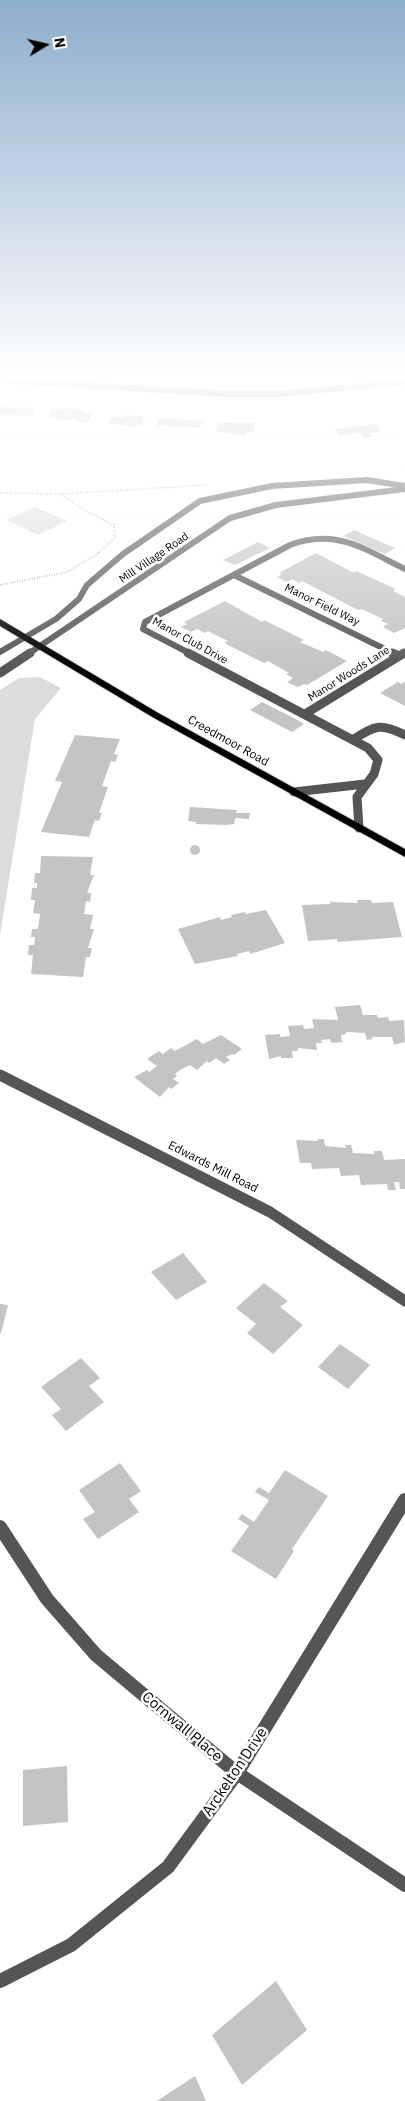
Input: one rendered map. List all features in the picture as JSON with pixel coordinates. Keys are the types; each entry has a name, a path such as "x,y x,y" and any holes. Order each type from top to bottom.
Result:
{"main road":[{"path":"0,622 41,647"},
{"name":"Creedmoor Road","path":"41,647 157,716 405,854"}],"street":[{"name":"Mill Village Road","path":"0,652 56,620 79,599 88,585 123,554 200,501 272,486 367,480 405,488"},
{"name":"Mill Village Road","path":"0,673 230,518 276,505 405,488"},
{"name":"Manor Club Drive","path":"359,828 357,797 374,774 378,760 368,748 143,629 145,622 288,544 307,538 329,537 405,568"},
{"name":"Manor Field Way","path":"234,575 402,654"},
{"name":"Manor Woods Lane","path":"305,714 402,654"},
{"path":"354,739 374,726 387,725 405,734"},
{"path":"294,792 365,784"},
{"name":"Edwards Mill Road","path":"0,1075 270,1212 405,1301"},
{"name":"Arckelton Drive","path":"0,1981 71,1945 168,1867 237,1773 405,1500"},
{"name":"Cornwall Place","path":"0,1527 47,1599 96,1655 237,1773 405,1885"}],"path":[{"path":"0,493 60,494 84,510 114,525 115,538 96,555 67,572 0,585"}],"shaded area":[{"path":"35,507 67,521 38,535 7,520"},
{"path":"40,677 61,688 35,719 0,935 0,690 19,678"}],"building":[{"path":"354,530 395,548 385,554 343,536"},
{"path":"258,542 270,548 235,565 223,560"},
{"path":"316,553 354,573 356,571 396,589 393,591 405,597 405,628 394,633 383,627 388,624 381,621 383,619 362,609 358,610 302,581 299,583 292,579 287,582 277,577 282,574 279,573"},
{"path":"225,601 262,622 264,620 304,640 300,642 323,652 326,650 347,661 307,685 304,684 298,687 287,682 293,678 286,674 289,673 268,661 264,663 224,643 228,641 208,631 205,633 197,629 191,632 181,627 187,624 184,622"},
{"path":"405,681 405,706 380,693 398,682 402,684"},
{"path":"262,702 304,724 292,732 250,710"},
{"path":"75,735 120,739 114,754 118,755 115,762 111,761 102,786 108,787 99,813 102,813 99,821 95,820 89,837 41,832 62,782 55,781"},
{"path":"190,807 237,810 236,813 250,813 249,819 235,818 234,824 196,824 196,822 188,821"},
{"path":"193,845 197,845 200,850 199,854 193,855 190,852 190,848"},
{"path":"41,856 93,857 90,875 94,875 87,893 91,893 90,902 86,901 84,914 93,915 90,929 94,929 88,948 92,948 90,957 86,957 83,977 31,974 33,955 28,955 29,945 34,945 35,937 31,937 32,929 38,929 40,914 33,913 35,900 31,900 32,888 37,888 37,883 34,883 35,873 40,873"},
{"path":"357,900 371,900 372,903 393,902 402,937 337,942 337,939 308,941 302,905 330,904 330,902 358,903"},
{"path":"266,910 285,943 250,954 249,951 237,954 238,956 195,964 178,929 220,917 221,920 232,917 231,915"},
{"path":"360,1005 363,1015 377,1015 378,1018 388,1017 389,1021 404,1020 405,1042 394,1045 392,1037 372,1037 373,1039 367,1040 365,1033 346,1032 346,1034 341,1035 342,1042 331,1043 330,1039 321,1040 322,1043 316,1043 317,1050 298,1048 298,1051 292,1051 293,1058 281,1058 281,1056 269,1059 265,1035 280,1034 280,1037 290,1036 288,1026 303,1025 304,1029 314,1028 312,1019 338,1020 335,1007"},
{"path":"221,1035 242,1049 234,1055 226,1057 230,1060 224,1064 216,1058 209,1063 207,1061 197,1070 190,1065 180,1070 173,1079 179,1083 171,1089 169,1087 160,1097 134,1077 147,1070 149,1072 157,1066 147,1059 159,1051 163,1054 171,1048 175,1051 197,1039 203,1044"},
{"path":"317,1139 324,1139 325,1146 346,1148 345,1145 351,1145 353,1153 374,1154 374,1151 382,1151 384,1160 405,1159 405,1189 400,1189 399,1182 394,1182 396,1190 388,1190 387,1184 361,1185 359,1175 341,1176 339,1168 312,1169 311,1163 300,1163 296,1140 318,1141"},
{"path":"183,1253 207,1282 176,1300 151,1272"},
{"path":"264,1283 288,1301 280,1307 303,1325 273,1354 247,1333 256,1324 236,1308"},
{"path":"0,1304 8,1305 1,1333 0,1333"},
{"path":"340,1344 370,1365 348,1389 318,1367"},
{"path":"81,1358 100,1378 89,1386 104,1402 66,1431 52,1415 61,1409 41,1387"},
{"path":"120,1463 141,1491 129,1499 139,1512 98,1539 83,1519 95,1512 79,1490"},
{"path":"285,1470 328,1496 292,1549 294,1551 276,1579 231,1551 249,1526 238,1519 242,1514 254,1522 269,1500 255,1492 259,1487 269,1493"},
{"path":"67,1766 68,1822 23,1826 23,1770"},
{"path":"276,1981 307,2030 242,2085 212,2035"},
{"path":"195,2076 206,2101 157,2101"}]}
